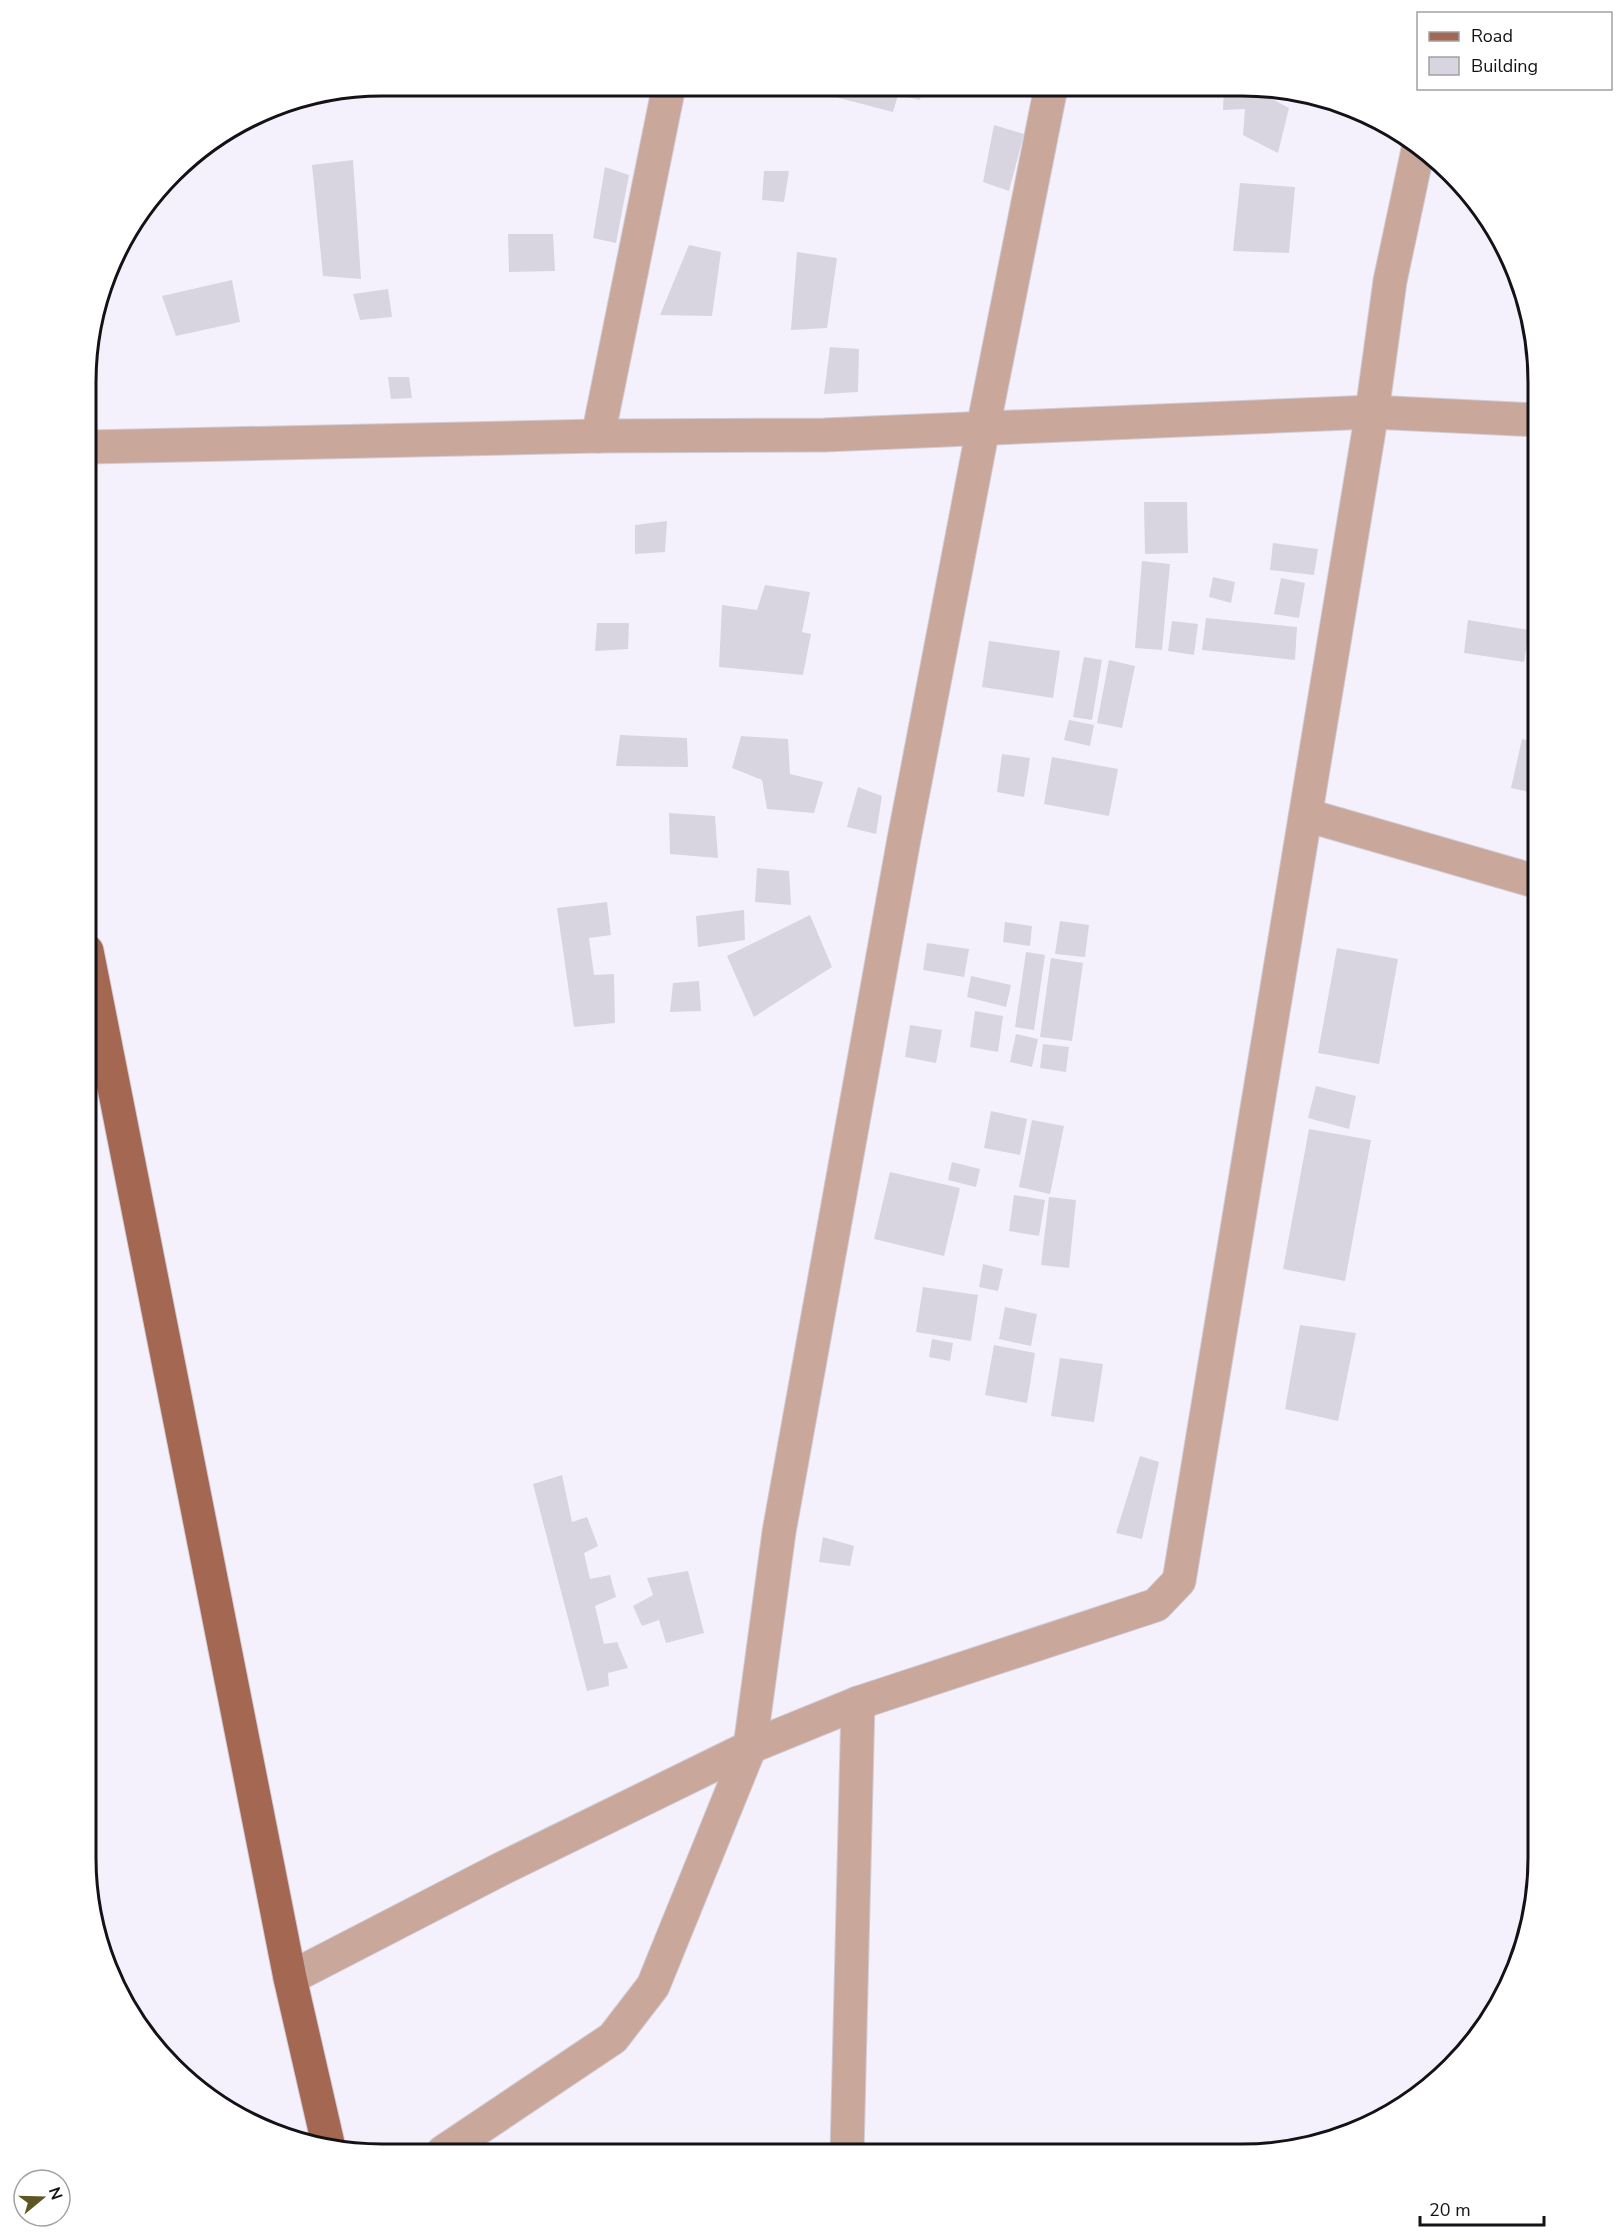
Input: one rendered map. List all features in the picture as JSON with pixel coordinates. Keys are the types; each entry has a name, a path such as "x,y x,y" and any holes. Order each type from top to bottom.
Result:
{"main road":[{"path":"96,997 290,1978 327,2138"}],"street":[{"path":"598,436 667,96"},
{"path":"455,2144 613,2038 653,1986 750,1747 779,1532 904,839 1049,96"},
{"path":"290,1978 501,1869 750,1747 858,1703 1156,1605 1179,1581 1372,412 1390,281 1417,156"},
{"path":"96,447 598,436 825,435 1372,412 1528,419"},
{"path":"1306,815 1528,879"},
{"path":"846,2144 858,1703"}],"building":[{"path":"832,96 898,96 893,112"},
{"path":"902,96 921,96 920,100"},
{"path":"1224,96 1269,97 1289,108 1278,153 1243,135 1245,109 1223,110"},
{"path":"994,125 1024,134 1009,191 983,182"},
{"path":"353,160 361,279 323,276 312,165"},
{"path":"605,167 629,175 616,243 593,238"},
{"path":"764,171 789,171 784,202 762,200"},
{"path":"1240,183 1295,187 1289,253 1233,251"},
{"path":"508,234 553,234 555,271 509,272"},
{"path":"689,245 721,252 712,316 660,315"},
{"path":"797,252 837,258 827,328 791,330"},
{"path":"232,280 240,322 176,336 162,296"},
{"path":"388,289 392,317 360,320 353,294"},
{"path":"830,347 859,349 858,392 824,394"},
{"path":"388,377 409,377 412,398 391,399"},
{"path":"1144,502 1187,502 1188,553 1145,554"},
{"path":"667,521 665,552 635,554 635,525"},
{"path":"1273,543 1318,549 1314,575 1270,570"},
{"path":"1142,561 1170,564 1162,650 1135,648"},
{"path":"1213,577 1235,582 1231,603 1209,597"},
{"path":"1281,578 1305,583 1299,618 1274,614"},
{"path":"765,585 810,592 802,632 811,634 803,675 719,667 722,605 757,610"},
{"path":"1206,618 1297,627 1295,660 1202,650"},
{"path":"1468,620 1528,630 1524,662 1464,653"},
{"path":"1172,621 1198,624 1194,655 1168,651"},
{"path":"597,623 629,623 628,649 595,651"},
{"path":"989,641 1060,651 1053,698 982,687"},
{"path":"1084,657 1102,660 1092,720 1073,717"},
{"path":"1109,660 1135,666 1122,728 1097,723"},
{"path":"1069,720 1094,725 1090,746 1064,740"},
{"path":"620,735 687,738 688,767 616,766"},
{"path":"741,736 788,739 790,774 823,782 814,813 767,809 762,780 732,768"},
{"path":"1522,739 1528,740 1528,792 1511,788"},
{"path":"1002,754 1030,758 1024,797 997,792"},
{"path":"1052,757 1118,769 1109,816 1044,804"},
{"path":"858,787 882,796 876,834 847,827"},
{"path":"669,813 715,816 718,858 670,854"},
{"path":"757,868 789,871 791,905 755,902"},
{"path":"607,902 611,935 589,938 594,975 614,974 615,1023 574,1027 557,908"},
{"path":"744,910 745,940 698,947 696,916"},
{"path":"810,915 832,967 754,1017 727,956"},
{"path":"1060,921 1089,925 1085,957 1055,954"},
{"path":"1005,922 1032,926 1030,946 1003,942"},
{"path":"927,943 969,949 964,977 923,970"},
{"path":"1337,948 1398,959 1379,1064 1318,1053"},
{"path":"1026,952 1045,955 1034,1030 1015,1027"},
{"path":"1051,958 1083,963 1072,1041 1040,1037"},
{"path":"971,976 1011,985 1006,1007 967,997"},
{"path":"699,981 701,1011 670,1012 673,983"},
{"path":"975,1011 1003,1016 998,1052 970,1047"},
{"path":"910,1025 942,1030 936,1063 905,1057"},
{"path":"1016,1034 1038,1039 1032,1067 1010,1062"},
{"path":"1043,1044 1069,1047 1066,1072 1040,1068"},
{"path":"1316,1086 1356,1096 1349,1129 1308,1118"},
{"path":"991,1111 1027,1119 1020,1155 984,1148"},
{"path":"1032,1120 1064,1126 1050,1194 1019,1187"},
{"path":"1309,1129 1371,1140 1345,1281 1283,1269"},
{"path":"952,1162 980,1169 976,1187 948,1180"},
{"path":"890,1172 960,1188 944,1256 874,1239"},
{"path":"1014,1195 1045,1200 1039,1236 1009,1231"},
{"path":"1049,1197 1076,1200 1069,1268 1041,1265"},
{"path":"983,1264 1003,1269 998,1291 979,1287"},
{"path":"923,1287 978,1295 971,1341 916,1332"},
{"path":"1005,1307 1037,1314 1031,1346 999,1339"},
{"path":"1300,1325 1356,1333 1338,1421 1285,1409"},
{"path":"932,1339 953,1343 950,1361 929,1357"},
{"path":"994,1345 1035,1353 1027,1403 985,1395"},
{"path":"1060,1358 1103,1364 1094,1422 1051,1416"},
{"path":"1140,1456 1159,1462 1142,1539 1116,1533"},
{"path":"562,1475 572,1522 587,1517 598,1546 584,1553 590,1579 610,1575 616,1597 595,1606 604,1644 617,1642 628,1668 608,1673 609,1686 587,1691 533,1484"},
{"path":"823,1537 854,1546 850,1566 819,1562"},
{"path":"688,1571 704,1633 666,1643 659,1620 642,1626 633,1606 653,1595 647,1578"}]}
